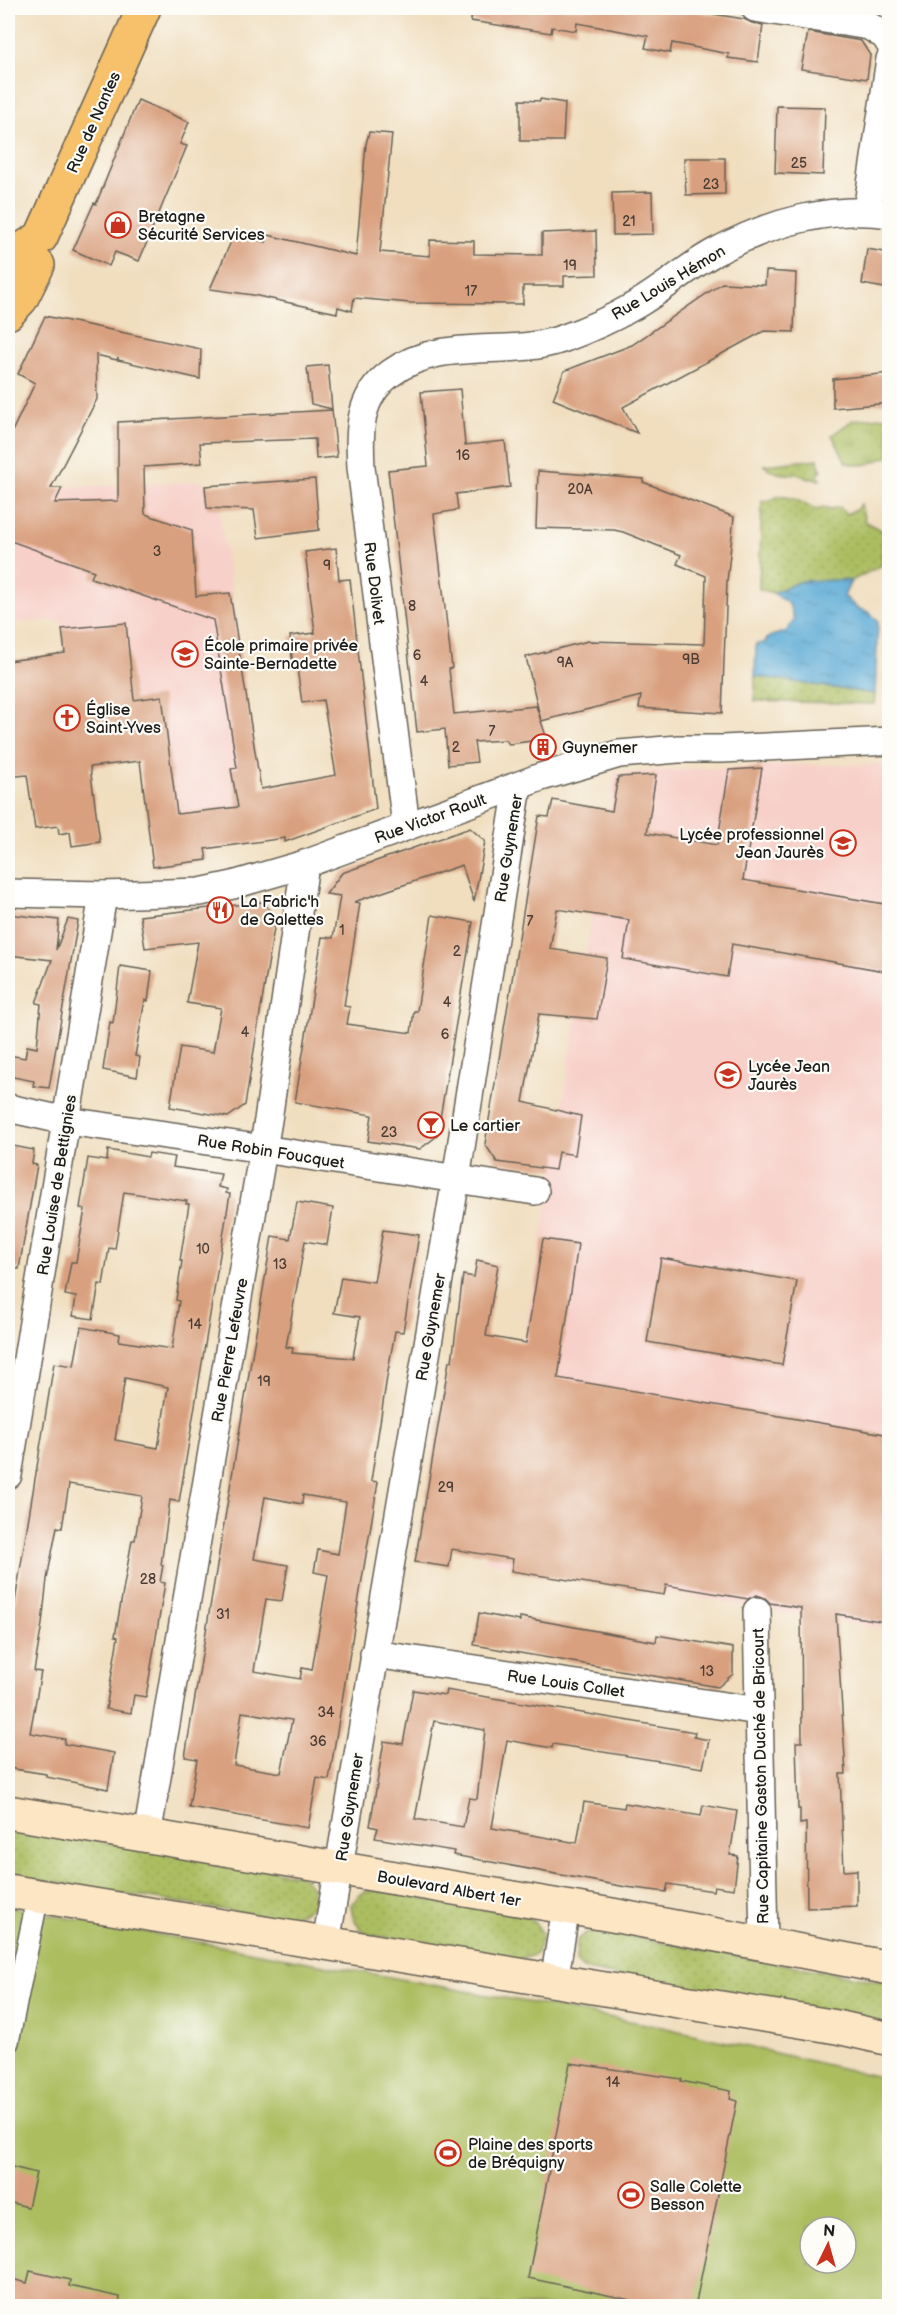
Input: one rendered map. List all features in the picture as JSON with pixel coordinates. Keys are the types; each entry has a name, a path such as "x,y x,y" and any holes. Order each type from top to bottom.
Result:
{"main road":[{"name":"Rue de Nantes","path":"8,313 21,299 42,257 41,237 144,8"},
{"name":"Rue de Nantes","path":"8,283 24,248 41,237"},
{"name":"Boulevard Albert 1er","path":"8,1812 764,1942 890,1968"},
{"path":"23,1893 837,2027 890,2039"}],"street":[{"path":"755,8 869,26 885,36 890,44"},
{"path":"878,213 890,59"},
{"name":"Rue Louis Hémon","path":"411,361 447,351 535,345 562,339 632,307 719,250 789,222 822,215 878,213"},
{"name":"Rue Dolivet","path":"406,826 359,438 360,421 367,401 389,374 411,361"},
{"name":"Rue Victor Rault","path":"8,893 103,895 200,891 233,885 305,864 518,786 619,754 678,749 722,750 890,741"},
{"name":"Rue Guynemer","path":"326,1943 456,1179 518,786"},
{"name":"Rue Pierre Lefeuvre","path":"147,1836 263,1149 305,864"},
{"name":"Rue Louise de Bettignies","path":"8,1475 12,1423 67,1121 103,895"},
{"name":"Rue Robin Foucquet","path":"8,1108 67,1121 535,1191"},
{"name":"Rue Capitaine Gaston Duché de Bricourt","path":"757,1611 764,1942"},
{"name":"Rue Louis Collet","path":"374,1654 759,1711"},
{"path":"8,2042 23,1893"},
{"path":"554,1981 566,1908"}],"shaded area":[{"name":"École primaire privée Sainte-Bernadette","path":"205,481 207,507 219,508 269,841 206,849 207,860 153,867 129,679 132,678 126,623 62,629 61,620 8,623 8,487 22,492 27,489"},
{"name":"Lycée Jean Jaurès","path":"889,764 890,1615 887,1630 485,1561 546,1211 614,773 783,765"}],"green space":[{"path":"889,416 889,456 863,465 846,462 832,435 853,420"},
{"path":"818,459 822,470 818,474 820,480 809,479 798,474 779,473 764,465"},
{"path":"778,496 792,498 818,510 823,507 831,509 840,507 845,514 856,510 861,504 865,522 883,531 882,565 851,581 801,581 773,593 759,589 762,501 770,501"},
{"path":"755,676 875,694 874,704 755,701"},
{"path":"8,1825 299,1875 312,1887 314,1904 296,1915 274,1918 8,1875"},
{"path":"368,1890 527,1916 540,1928 541,1941 536,1954 512,1960 365,1934 353,1918 351,1905"},
{"name":"Plaine des sports de Bréquigny","path":"8,1907 657,2026 889,2079 889,2306 8,2306"},
{"path":"598,1931 889,1983 889,2031 583,1969 576,1962 577,1940 586,1933"}],"water":[{"path":"801,581 851,581 844,596 857,608 868,612 878,620 875,694 755,676 756,644 764,643 769,637 787,631 794,620 789,604 773,593"}],"building":[{"path":"472,8 676,8 744,19 763,25 758,62 728,58 729,54 672,43 670,53 645,48 648,36 577,23 576,31 552,27 551,33 471,21"},
{"path":"808,32 861,41 870,55 867,79 801,69"},
{"path":"540,99 565,103 563,141 520,141 520,100 540,101"},
{"path":"138,100 189,122 180,144 187,146 139,261 115,252 109,266 73,250 94,203 96,204"},
{"path":"777,106 825,107 823,175 775,173"},
{"path":"369,132 392,134 380,252 430,256 430,240 474,241 474,254 542,255 542,233 596,231 597,275 564,276 564,286 523,286 523,304 410,303 354,298 352,311 338,307 337,313 253,295 210,289 234,235 266,242 268,235 356,256"},
{"path":"684,158 725,158 725,194 686,195"},
{"path":"652,192 653,234 613,235 612,193"},
{"path":"867,249 890,253 890,289 862,284"},
{"path":"766,271 796,273 794,332 764,331 623,407 637,433 553,399 564,371 632,345 722,283 765,285"},
{"path":"45,316 201,349 200,379 118,360 118,357 117,360 96,355 97,399 51,488 62,488 55,503 118,501 118,422 332,410 337,457 316,459 315,439 200,443 202,463 144,467 145,514 192,530 196,596 230,593 261,789 336,775 323,700 302,703 297,668 293,668 290,636 315,633 305,552 336,548 339,580 350,579 376,809 285,842 285,838 205,849 207,860 153,867 140,761 90,767 100,842 72,846 70,832 59,834 58,826 35,829 27,775 8,777 8,661 65,653 62,629 126,623 134,700 162,696 177,814 238,807 231,769 237,768 213,620 91,578 94,571 8,540 8,440 35,383 18,374"},
{"path":"328,365 332,409 311,404 307,367"},
{"path":"890,373 890,403 833,408 833,379"},
{"path":"460,389 465,445 505,441 510,487 456,494 458,510 434,514 452,668 449,669 454,714 536,706 547,739 509,744 505,740 474,742 477,762 448,765 445,729 417,732 388,470 428,466 421,392"},
{"path":"538,471 644,479 643,482 734,517 727,582 722,713 639,708 641,696 541,721 526,657 588,641 704,644 706,576 677,564 681,555 623,532 536,528"},
{"path":"315,479 319,530 258,538 254,510 207,508 205,486"},
{"path":"762,768 743,880 890,905 890,972 732,944 727,977 623,959 629,920 557,909 550,949 607,958 597,1019 539,1014 523,1102 581,1116 575,1155 558,1152 555,1170 497,1162 485,1144 539,816 549,817 553,800 612,811 618,777 656,775 647,833 717,845 729,770"},
{"path":"470,828 485,841 474,902 462,865 354,902 360,903 344,1006 350,1007 347,1024 411,1033 414,1011 417,1011 432,915 473,922 437,1136 420,1149 368,1141 372,1115 295,1102 322,937 333,938 340,896 326,894 342,873"},
{"path":"262,902 276,916 245,1105 228,1117 170,1107 180,1047 213,1052 221,1008 187,1003 198,942 145,948 140,916"},
{"path":"8,914 59,920 56,950 68,919 78,921 49,1088 33,1086 34,1081 8,1076 8,1055 25,1058 27,1046 37,1048 41,1004 36,1003 52,960 8,955"},
{"path":"120,966 152,971 148,1001 145,1000 135,1056 140,1057 137,1077 103,1070 110,1022 113,1023"},
{"path":"8,1145 34,1150 32,1164 37,1165 19,1269 8,1268"},
{"path":"108,1150 148,1157 149,1153 175,1157 173,1167 221,1174 218,1187 227,1189 226,1193 230,1194 179,1502 170,1500 161,1565 163,1565 160,1582 165,1583 146,1697 134,1695 131,1713 106,1709 118,1637 115,1636 142,1496 69,1484 62,1528 57,1527 34,1671 41,1672 30,1733 65,1739 64,1744 114,1753 108,1789 46,1777 46,1774 8,1768 8,1644 54,1363 74,1366 81,1327 120,1334 119,1341 172,1349 179,1301 176,1300 182,1261 180,1261 189,1204 186,1204 187,1201 124,1192 115,1249 109,1248 103,1285 99,1284 93,1319 73,1316 76,1297 65,1295 71,1262 76,1262 85,1209 80,1208 88,1158 107,1161","holes":["125,1378 168,1387 158,1448 115,1440"]},
{"path":"297,1202 333,1208 327,1245 305,1241 286,1347 293,1348 292,1353 353,1358 360,1317 334,1313 341,1277 374,1282 383,1230 419,1235 403,1332 395,1331 387,1377 371,1481 378,1482 329,1780 317,1778 308,1828 189,1807 197,1759 185,1757 272,1236 290,1239","holes":["303,1495 346,1502 338,1554 318,1550 314,1572 328,1575 312,1670 302,1668 300,1679 254,1671 266,1599 282,1601 288,1565 254,1559 265,1497 302,1504","242,1712 292,1720 281,1773 234,1765"]},
{"path":"543,1239 578,1244 558,1378 890,1435 890,1600 886,1622 836,1614 846,1774 840,1774 844,1871 857,1870 857,1906 807,1908 806,1823 800,1824 800,1809 798,1809 796,1742 802,1742 801,1608 770,1603 757,1595 748,1599 666,1585 664,1595 511,1571 513,1559 452,1549 449,1567 415,1562 449,1361 452,1361 463,1275 474,1277 477,1260 498,1265 486,1336 526,1343"},
{"path":"661,1258 797,1281 782,1365 647,1342"},
{"path":"479,1613 520,1621 520,1617 656,1642 657,1635 733,1648 733,1674 718,1687 474,1645"},
{"path":"413,1690 445,1695 446,1690 695,1732 694,1737 709,1740 703,1768 553,1744 552,1748 507,1740 492,1828 577,1843 584,1802 624,1808 625,1803 701,1816 703,1805 737,1811 730,1855 738,1856 734,1889 714,1886 713,1891 668,1884 666,1892 626,1887 453,1855 454,1851 375,1838 378,1828 370,1826 384,1741 403,1744","holes":["434,1721 485,1730 477,1799 469,1798 463,1827 415,1819"]},
{"name":"Salle Colette Besson","path":"570,2063 682,2079 681,2081 731,2091 730,2099 737,2101 695,2307 663,2307 528,2278"},
{"path":"8,2166 36,2173 28,2207 8,2202"},
{"path":"30,2271 70,2280 69,2286 120,2297 119,2307 8,2307 8,2278 27,2283"}],"place":[{"name":"Bretagne Sécurité Services","path":"118,225"},
{"name":"École primaire privée Sainte-Bernadette","path":"185,654"},
{"name":"Église Saint-Yves","path":"67,718"},
{"name":"Guynemer","path":"543,747"},
{"name":"Lycée professionnel Jean Jaurès","path":"843,843"},
{"name":"La Fabric'h de Galettes","path":"220,910"},
{"name":"Lycée Jean Jaurès","path":"728,1075"},
{"name":"Le cartier","path":"431,1125"},
{"name":"Plaine des sports de Bréquigny","path":"448,2153"},
{"name":"Salle Colette Besson","path":"631,2195"}]}
